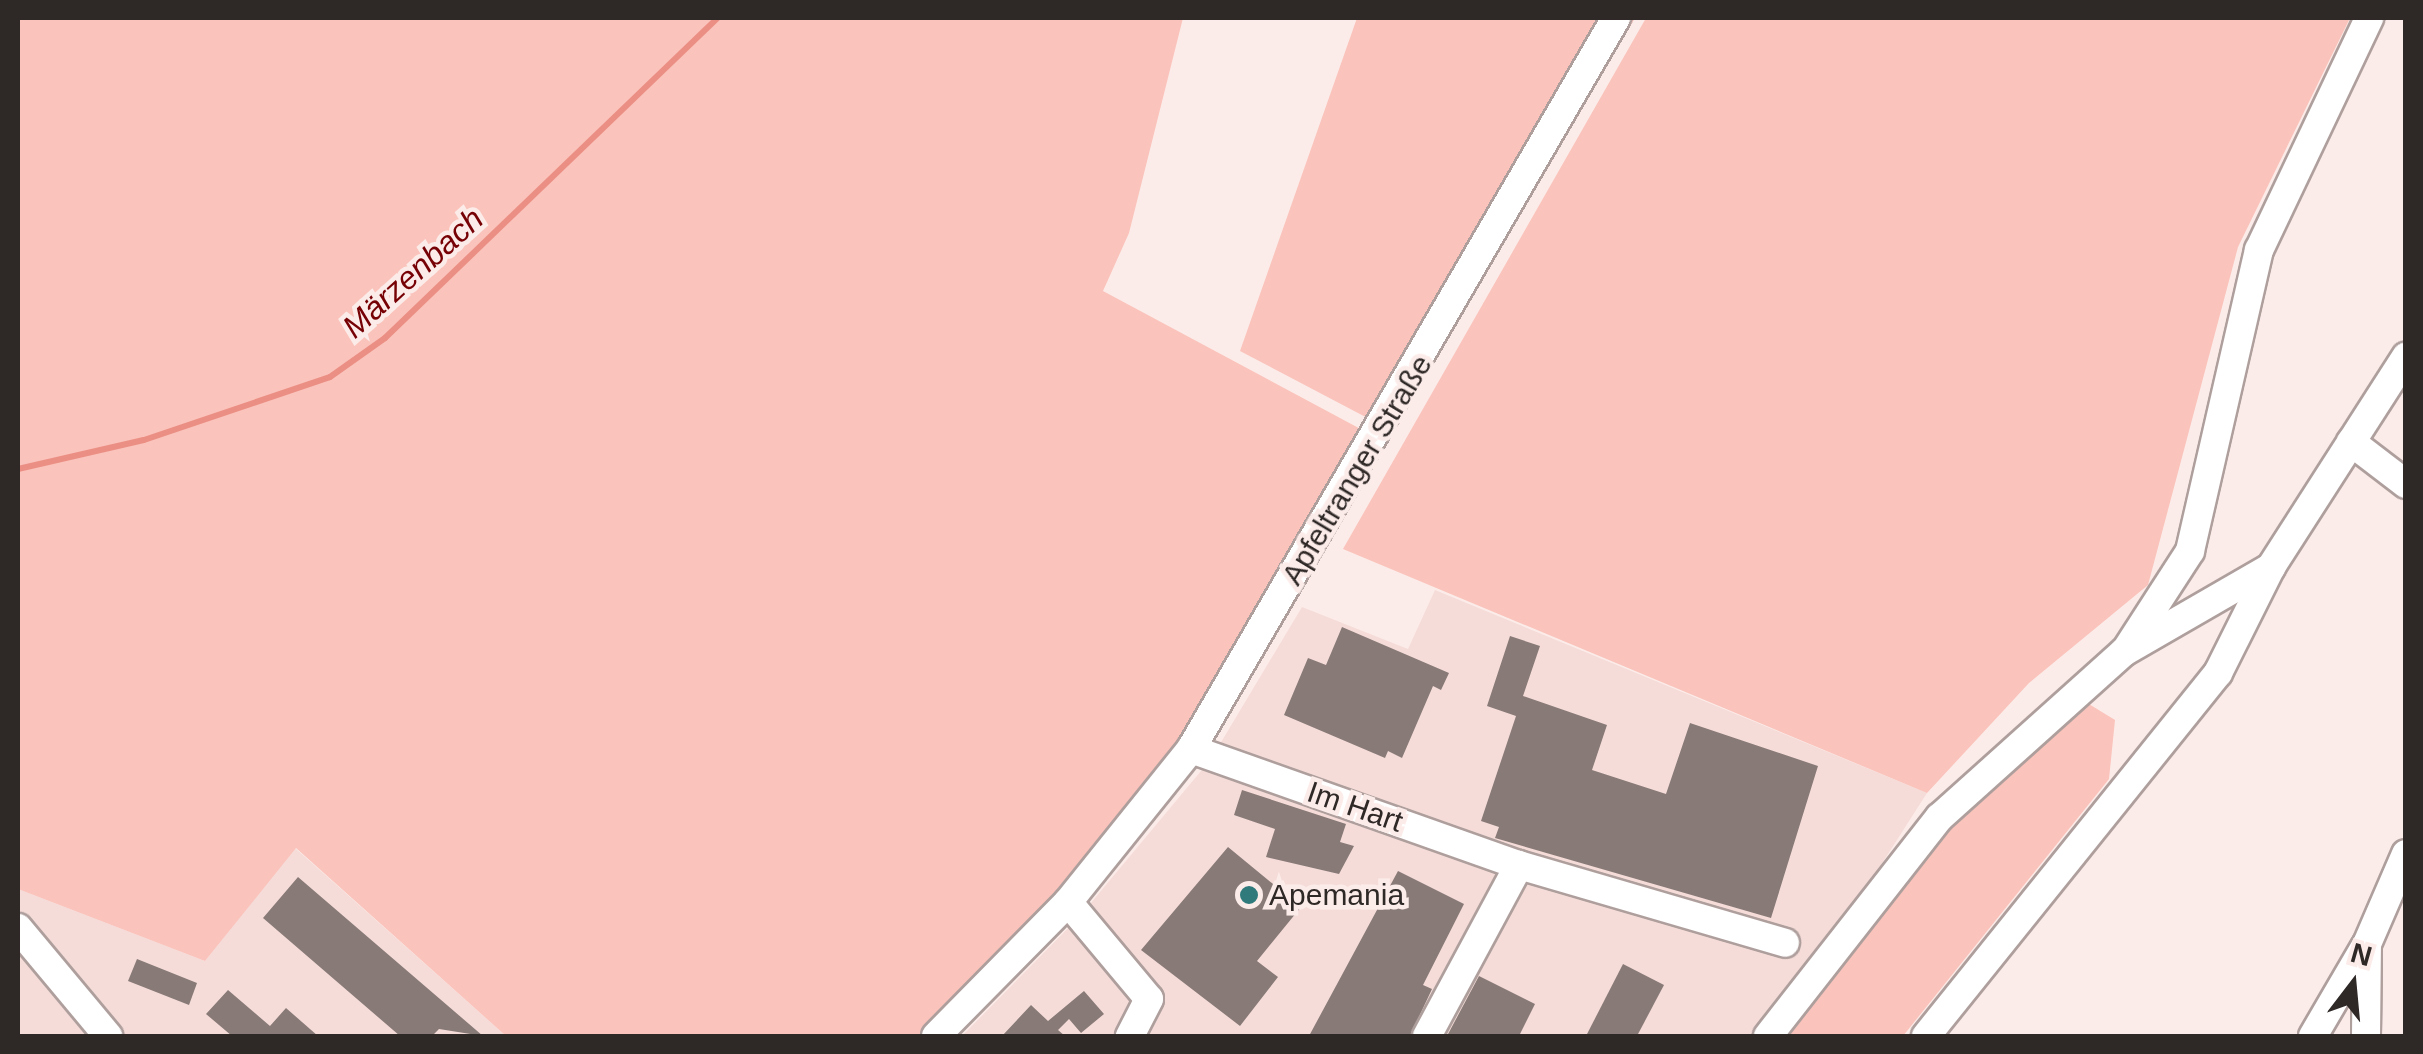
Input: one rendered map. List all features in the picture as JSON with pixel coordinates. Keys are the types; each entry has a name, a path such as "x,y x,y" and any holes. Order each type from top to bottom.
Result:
{"street":[{"name":"Apfeltranger Straße","path":"936,1036 1068,902 1191,750 1616,18"},
{"path":"2124,652 2190,551 2259,250 2368,18"},
{"path":"1926,1036 2218,673 2271,567 2406,357"},
{"path":"2351,442 2406,484"},
{"path":"1768,1036 1940,817 2124,652 2271,567"},
{"name":"Im Hart","path":"1191,750 1519,865 1786,944"},
{"path":"2313,1036 2368,944 2406,854"},
{"path":"1427,1036 1519,865"},
{"path":"1068,902 1150,999 1130,1036"},
{"path":"18,928 108,1036"},
{"path":"2366,1036 2368,944"}],"shaded area":[{"path":"18,18 1183,18 1129,233 1103,291 1368,433 1185,746 1058,899 924,1036 506,1036 296,848 205,961 18,889"},
{"path":"1357,18 1608,18 1377,423 1240,351"},
{"path":"1622,18 1635,18 1237,702 1230,697"},
{"path":"1646,18 2350,18 2238,247 2148,585 2029,683 1927,793 1343,549"},
{"path":"1435,590 1927,793 1840,929 1753,1036 962,1036 1080,916 1211,759 1302,607 1408,649"},
{"path":"2084,701 2115,720 2109,779 1903,1036 1779,1036 1938,832"},
{"path":"295,848 506,1036 18,1036 18,889 205,961"}],"building":[{"path":"1342,627 1449,673 1441,690 1433,686 1402,758 1388,751 1385,758 1284,715 1308,658 1326,665"},
{"path":"1510,636 1540,646 1523,696 1607,725 1592,770 1666,794 1690,723 1818,766 1771,918 1495,838 1499,827 1481,821 1516,716 1487,706"},
{"path":"1242,790 1346,824 1340,842 1354,846 1339,874 1266,857 1275,829 1234,815"},
{"path":"1228,847 1301,907 1257,961 1278,977 1240,1026 1141,950"},
{"path":"1398,871 1464,904 1423,985 1432,989 1410,1036 1309,1036"},
{"path":"298,877 483,1036 439,1029 432,1036 400,1036 263,918"},
{"path":"137,959 197,983 189,1005 128,981"},
{"path":"1623,964 1664,985 1637,1036 1586,1036"},
{"path":"1479,976 1535,1004 1519,1036 1447,1036"},
{"path":"228,990 270,1026 286,1008 318,1036 232,1036 206,1014"},
{"path":"1084,991 1104,1014 1081,1033 1069,1019 1058,1030 1065,1036 1002,1036 1031,1005 1048,1021"}],"waterway":[{"name":"Märzenbach","path":"18,469 144,440 330,377 385,338 718,18"}],"place":[{"name":"Apemania","path":"1249,895"}]}
